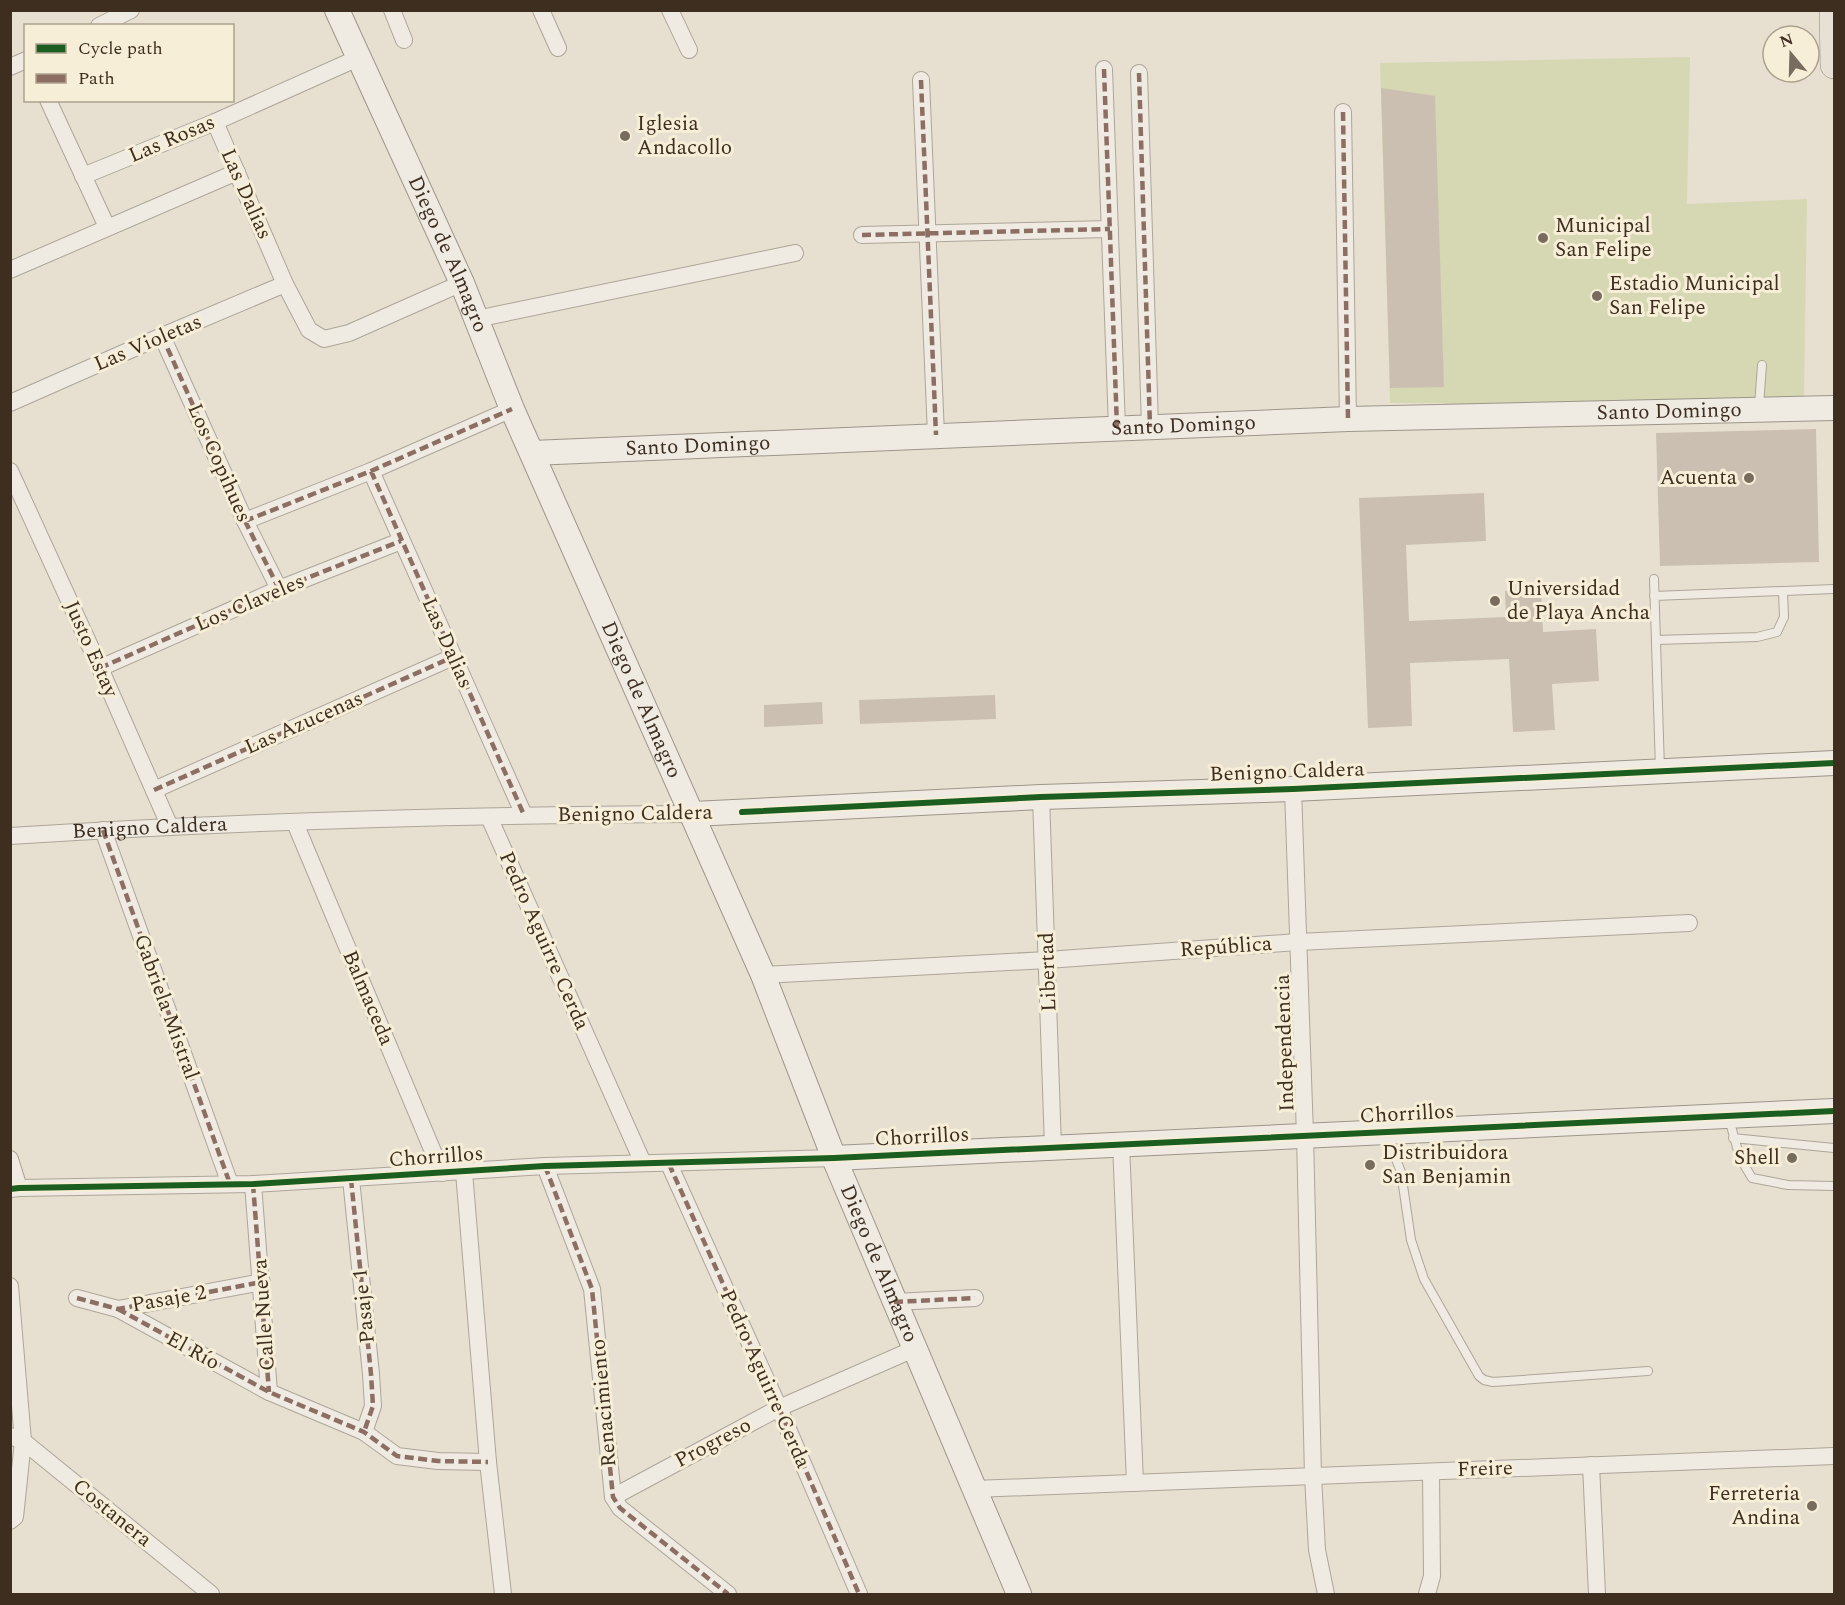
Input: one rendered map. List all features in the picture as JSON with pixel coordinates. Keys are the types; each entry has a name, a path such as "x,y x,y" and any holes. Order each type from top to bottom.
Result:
{"main road":[{"path":"1833,10 1834,65"}],"street":[{"path":"103,24 131,10"},
{"name":"Diego de Almagro","path":"337,10 462,283 512,409 763,975 834,1158 1018,1594"},
{"path":"392,10 404,40"},
{"path":"541,10 558,48"},
{"path":"670,10 689,50"},
{"name":"Las Rosas","path":"83,176 215,122 358,58"},
{"path":"10,67 24,61"},
{"path":"1104,69 1117,428"},
{"path":"1139,73 1150,427"},
{"path":"921,80 936,435"},
{"path":"49,102 107,227"},
{"path":"1344,112 1348,419"},
{"name":"Las Dalias","path":"215,122 285,284 309,330 324,339 349,333 462,283"},
{"path":"10,270 237,172"},
{"path":"862,235 1110,229"},
{"path":"476,319 795,253"},
{"name":"Las Violetas","path":"10,403 285,284"},
{"name":"Los Copihues","path":"162,336 245,521 279,589"},
{"name":"Santo Domingo","path":"532,453 1348,419 1834,408"},
{"path":"245,521 371,471 512,409"},
{"name":"Justo Estay","path":"10,471 170,827"},
{"name":"Las Dalias","path":"371,471 524,815"},
{"name":"Los Claveles","path":"100,668 279,589 401,542"},
{"name":"Las Azucenas","path":"154,790 453,657"},
{"name":"Benigno Caldera","path":"10,836 170,827 524,815 693,814 1041,797 1293,789 1834,763"},
{"name":"Independencia","path":"1293,789 1305,1135 1313,1476 1317,1550 1326,1594"},
{"name":"Libertad","path":"1041,797 1053,1147"},
{"name":"Pedro Aguirre Cerda","path":"489,817 643,1163"},
{"name":"Balmaceda","path":"295,823 442,1173"},
{"name":"Gabriela Mistral","path":"103,830 230,1184"},
{"name":"República","path":"763,975 1047,960 1298,942 1689,923"},
{"name":"Chorrillos","path":"15,1189 253,1184 544,1166 834,1158 1384,1131 1731,1127 1834,1111"},
{"path":"1121,1144 1135,1483"},
{"path":"10,1159 15,1189"},
{"name":"Pedro Aguirre Cerda","path":"669,1164 779,1408 859,1594"},
{"name":"Renacimiento","path":"544,1166 592,1288 613,1497 620,1508 728,1594"},
{"path":"464,1172 488,1462 503,1594"},
{"name":"Pasaje 1","path":"351,1179 371,1374 372,1406 364,1432"},
{"name":"Calle Nueva","path":"253,1184 269,1392 364,1432 397,1456 438,1461 488,1462"},
{"name":"Pasaje 2","path":"77,1298 118,1309 262,1282"},
{"path":"10,1286 17,1438 15,1516 10,1521"},
{"path":"894,1302 975,1298"},
{"name":"El Río","path":"118,1309 269,1392"},
{"name":"Progreso","path":"613,1497 779,1408 914,1349"},
{"name":"Costanera","path":"17,1438 211,1594"},
{"name":"Freire","path":"975,1489 1834,1456"},
{"path":"1591,1466 1597,1594"},
{"path":"1427,1594 1432,1576 1431,1472"}],"lane":[{"path":"1759,410 1762,365"},
{"path":"1654,579 1660,772"},
{"path":"1654,596 1834,589"},
{"path":"1656,640 1757,637 1777,632 1784,617 1784,591"},
{"path":"1834,1148 1731,1127 1740,1158 1752,1178 1788,1185 1834,1186"},
{"path":"1384,1131 1401,1172 1411,1240 1424,1279 1479,1376 1493,1382 1648,1371"}],"green space":[{"name":"Estadio Municipal San Felipe","path":"1690,57 1687,204 1807,199 1804,400 1446,415 1445,403 1390,403 1380,63"}],"building":[{"path":"1381,88 1435,96 1444,387 1390,388"},
{"path":"1816,429 1819,562 1660,566 1656,433"},
{"path":"1484,493 1486,541 1406,545 1409,621 1506,617 1505,591 1541,589 1543,632 1596,629 1599,681 1552,684 1555,730 1513,732 1509,659 1410,663 1412,726 1368,728 1359,498"},
{"path":"995,695 996,719 860,724 859,700"},
{"path":"822,702 823,724 764,727 764,705"}],"marked path":[{"path":"1104,69 1117,428"},
{"path":"1139,73 1150,427"},
{"path":"921,80 936,435"},
{"path":"1343,112 1348,419"},
{"path":"862,235 1110,229"},
{"path":"162,336 245,521 279,589"},
{"path":"245,521 371,471 512,409"},
{"path":"371,471 524,815"},
{"path":"100,668 279,589 401,541"},
{"path":"154,790 453,657"},
{"path":"103,830 230,1184"},
{"path":"669,1164 779,1408 859,1594"},
{"path":"545,1166 592,1289 613,1497 620,1508 728,1594"},
{"path":"351,1179 373,1406 364,1432"},
{"path":"253,1184 269,1392"},
{"path":"77,1298 118,1309 262,1282"},
{"path":"894,1302 975,1298"},
{"path":"118,1309 269,1392 364,1432 397,1456 438,1461 488,1462"}],"cycle path":[{"path":"742,812 1834,763"},
{"path":"10,1189 253,1184 545,1166 834,1158 1834,1111"}],"place":[{"name":"Iglesia Andacollo","path":"625,136"},
{"name":"Municipal San Felipe","path":"1543,238"},
{"name":"Estadio Municipal San Felipe","path":"1597,296"},
{"name":"Acuenta","path":"1749,478"},
{"name":"Universidad de Playa Ancha","path":"1495,601"},
{"name":"Shell","path":"1792,1158"},
{"name":"Distribuidora San Benjamin","path":"1370,1165"},
{"name":"Ferreteria Andina","path":"1812,1506"}]}
